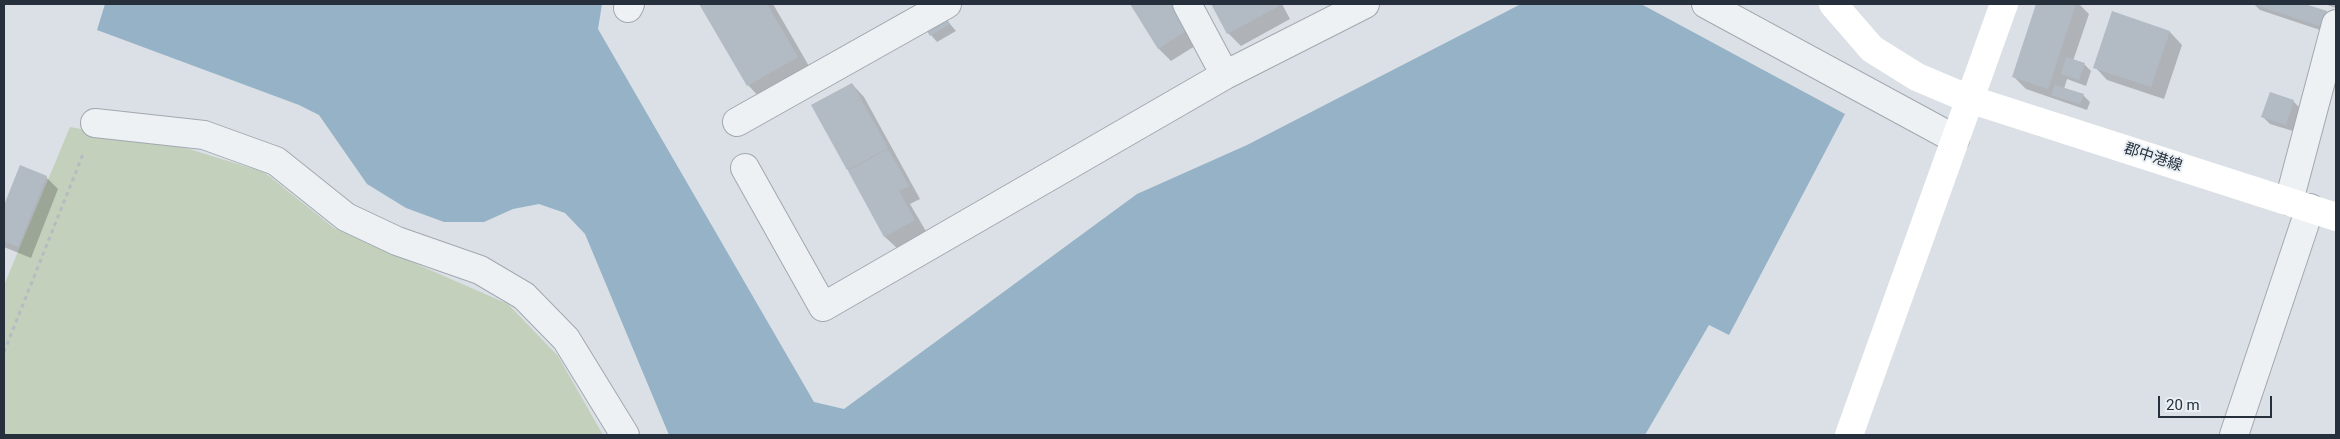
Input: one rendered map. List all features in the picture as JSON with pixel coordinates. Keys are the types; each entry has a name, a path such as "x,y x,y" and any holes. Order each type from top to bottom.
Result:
{"street":[{"path":"737,122 948,4"},
{"path":"1187,4 1225,75"},
{"path":"744,168 823,307 1225,75 1365,4"},
{"path":"1706,4 1955,139"},
{"name":"郡中港線","path":"1833,4 1872,49 1917,77 1969,99 2336,217"},
{"path":"1849,435 2004,4"},
{"path":"2234,435 2299,205 2336,24"},
{"path":"95,123 204,135 276,161 346,217 397,240 480,270 524,296 566,339 625,435"}],"path":[{"path":"4,352 95,123"}],"green space":[{"path":"70,127 189,149 264,172 334,228 508,304 558,356 603,435 4,435 4,285"}],"water":[{"path":"105,4 602,4 598,29 814,402 844,409 1137,194 1247,145 1521,4 1641,4 1845,114 1729,335 1709,325 1645,435 669,435 585,234 565,213 539,204 513,209 484,222 444,222 406,208 367,184 319,115 299,105 97,30"}],"building":[{"path":"699,4 767,4 798,57 747,86"},
{"path":"1130,4 1176,4 1191,28 1158,49"},
{"path":"1211,4 1277,4 1279,6 1227,34"},
{"path":"2036,4 2076,4 2048,89 2012,77"},
{"path":"2253,4 2305,4 2327,11 2322,27"},
{"path":"2112,11 2170,31 2151,87 2093,68"},
{"path":"945,16 950,24 930,36 925,28"},
{"path":"2066,57 2085,63 2079,80 2061,74"},
{"path":"852,83 888,148 847,170 811,105"},
{"path":"2055,85 2084,94 2080,104 2051,95"},
{"path":"2270,92 2294,100 2286,125 2261,117"},
{"path":"888,149 909,186 899,191 915,220 884,237 848,171"},
{"path":"20,165 47,176 18,247 4,241 4,205"}]}
